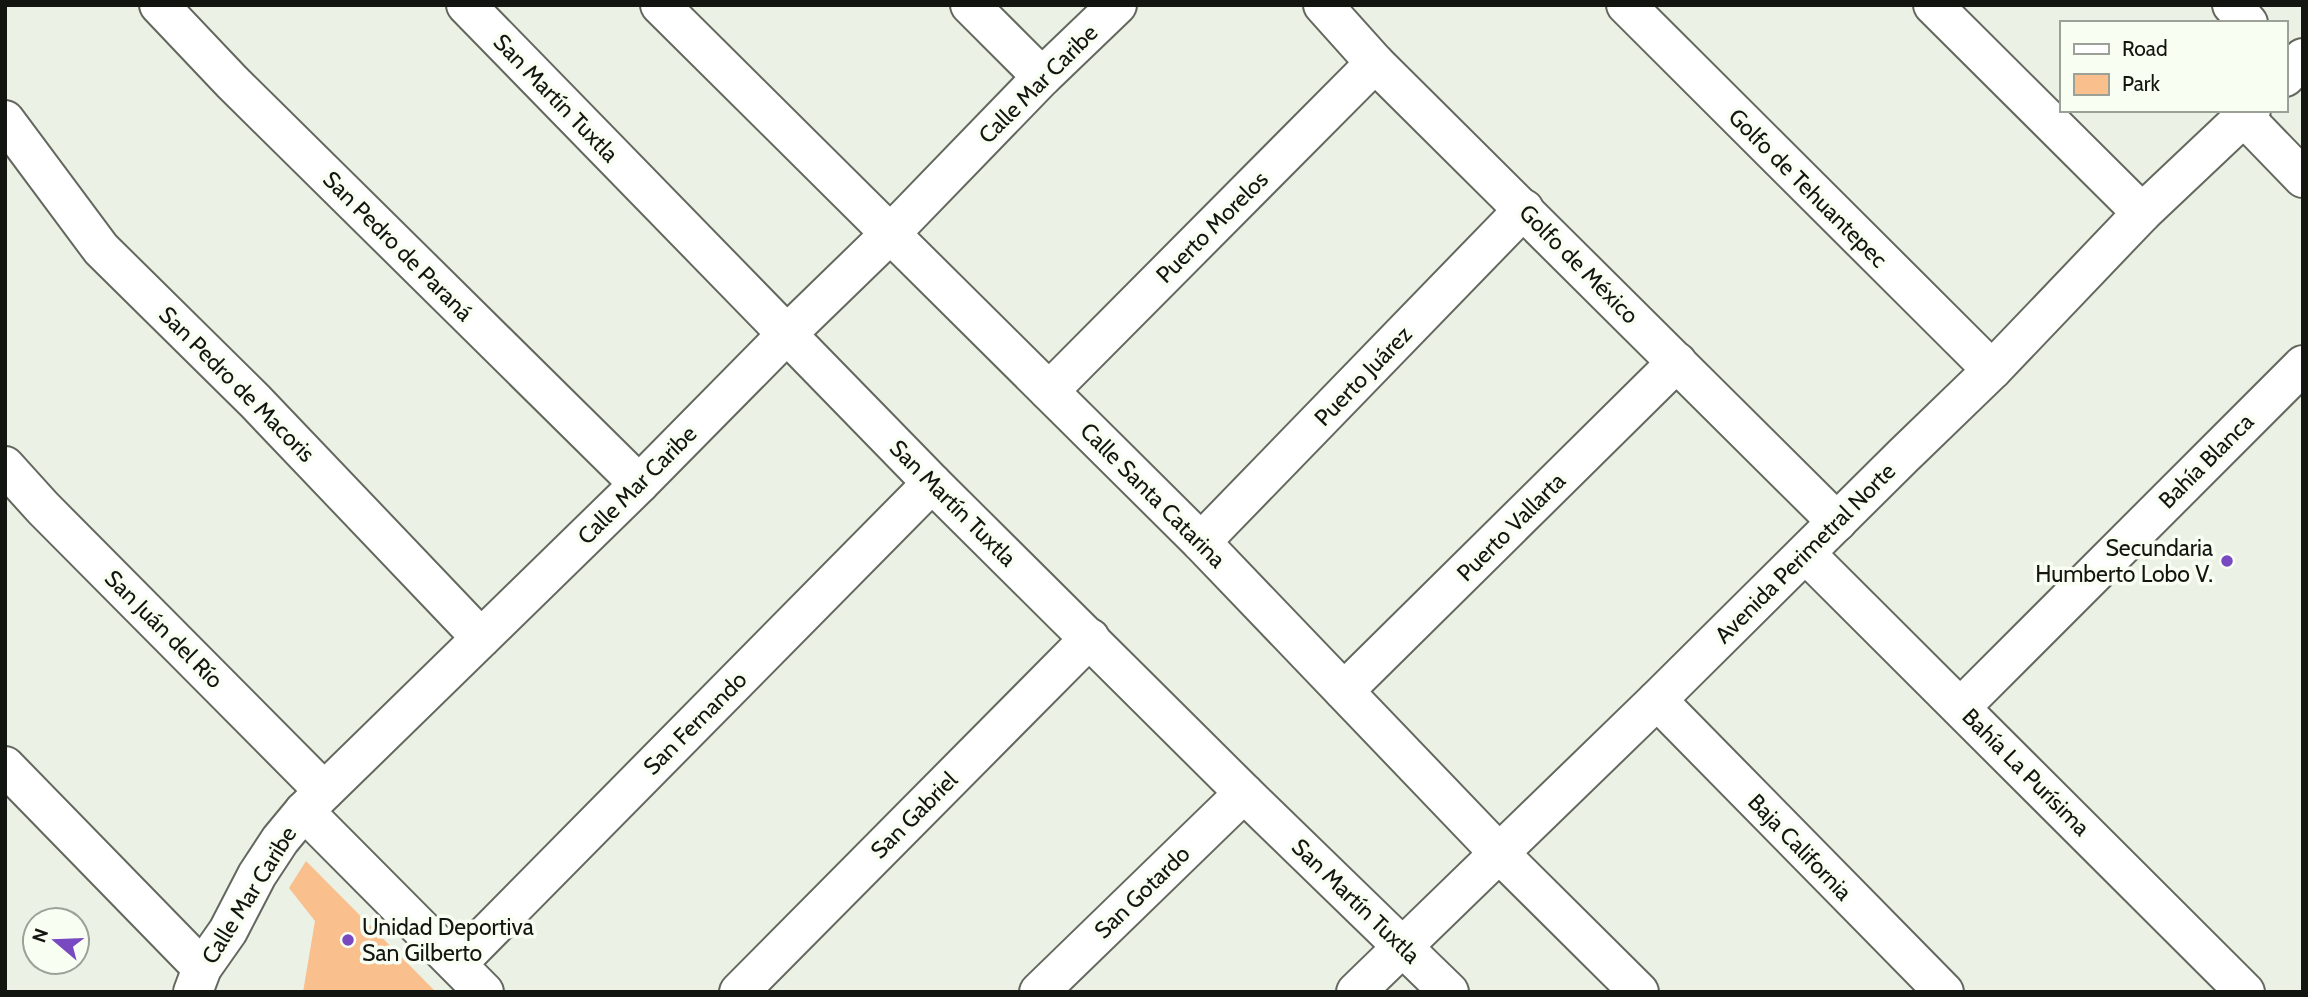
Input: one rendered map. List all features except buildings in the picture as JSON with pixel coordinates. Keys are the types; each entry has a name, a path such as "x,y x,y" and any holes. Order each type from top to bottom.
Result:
{"street":[{"name":"San Pedro de Paraná","path":"159,5 232,82 639,484"},
{"name":"San Martín Tuxtla","path":"466,5 932,483 1449,992"},
{"name":"Calle Santa Catarina","path":"660,5 1202,542 1499,853 1639,992"},
{"path":"970,5 1042,77"},
{"name":"Calle Mar Caribe","path":"197,980 228,931 257,875 280,840 314,801 639,484 890,234 1042,77 1118,5"},
{"name":"Golfo de México","path":"1323,5 1375,63 1837,522"},
{"name":"Golfo de Tehuantepec","path":"1626,5 1992,370"},
{"path":"1933,5 2142,213"},
{"path":"2232,5 2246,21"},
{"name":"Puerto Morelos","path":"1049,391 1375,63"},
{"path":"2248,114 2303,178"},
{"name":"Avenida Perimetral Norte","path":"1356,992 1657,701 1992,370 2142,213 2248,114"},
{"name":"San Pedro de Macoris","path":"5,120 101,249 255,401 481,638"},
{"name":"Puerto Juárez","path":"1202,542 1524,209"},
{"name":"Puerto Vallarta","path":"1344,691 1677,362"},
{"name":"Bahía Blanca","path":"1961,706 2303,365"},
{"name":"San Juán del Río","path":"5,466 314,801 484,992"},
{"name":"San Fernando","path":"457,964 932,483"},
{"name":"Bahía La Purísima","path":"1806,554 2245,992"},
{"name":"San Gabriel","path":"739,992 1090,638"},
{"name":"Baja California","path":"1657,701 1944,992"},
{"path":"5,766 197,980"},
{"name":"San Gotardo","path":"1039,992 1244,793"}],"green space":[{"name":"Unidad Deportiva San Gilberto","path":"306,861 436,992 303,992 315,921 289,888"}],"place":[{"name":"Secundaria Humberto Lobo V.","path":"2227,561"},
{"name":"Unidad Deportiva San Gilberto","path":"348,940"}]}
